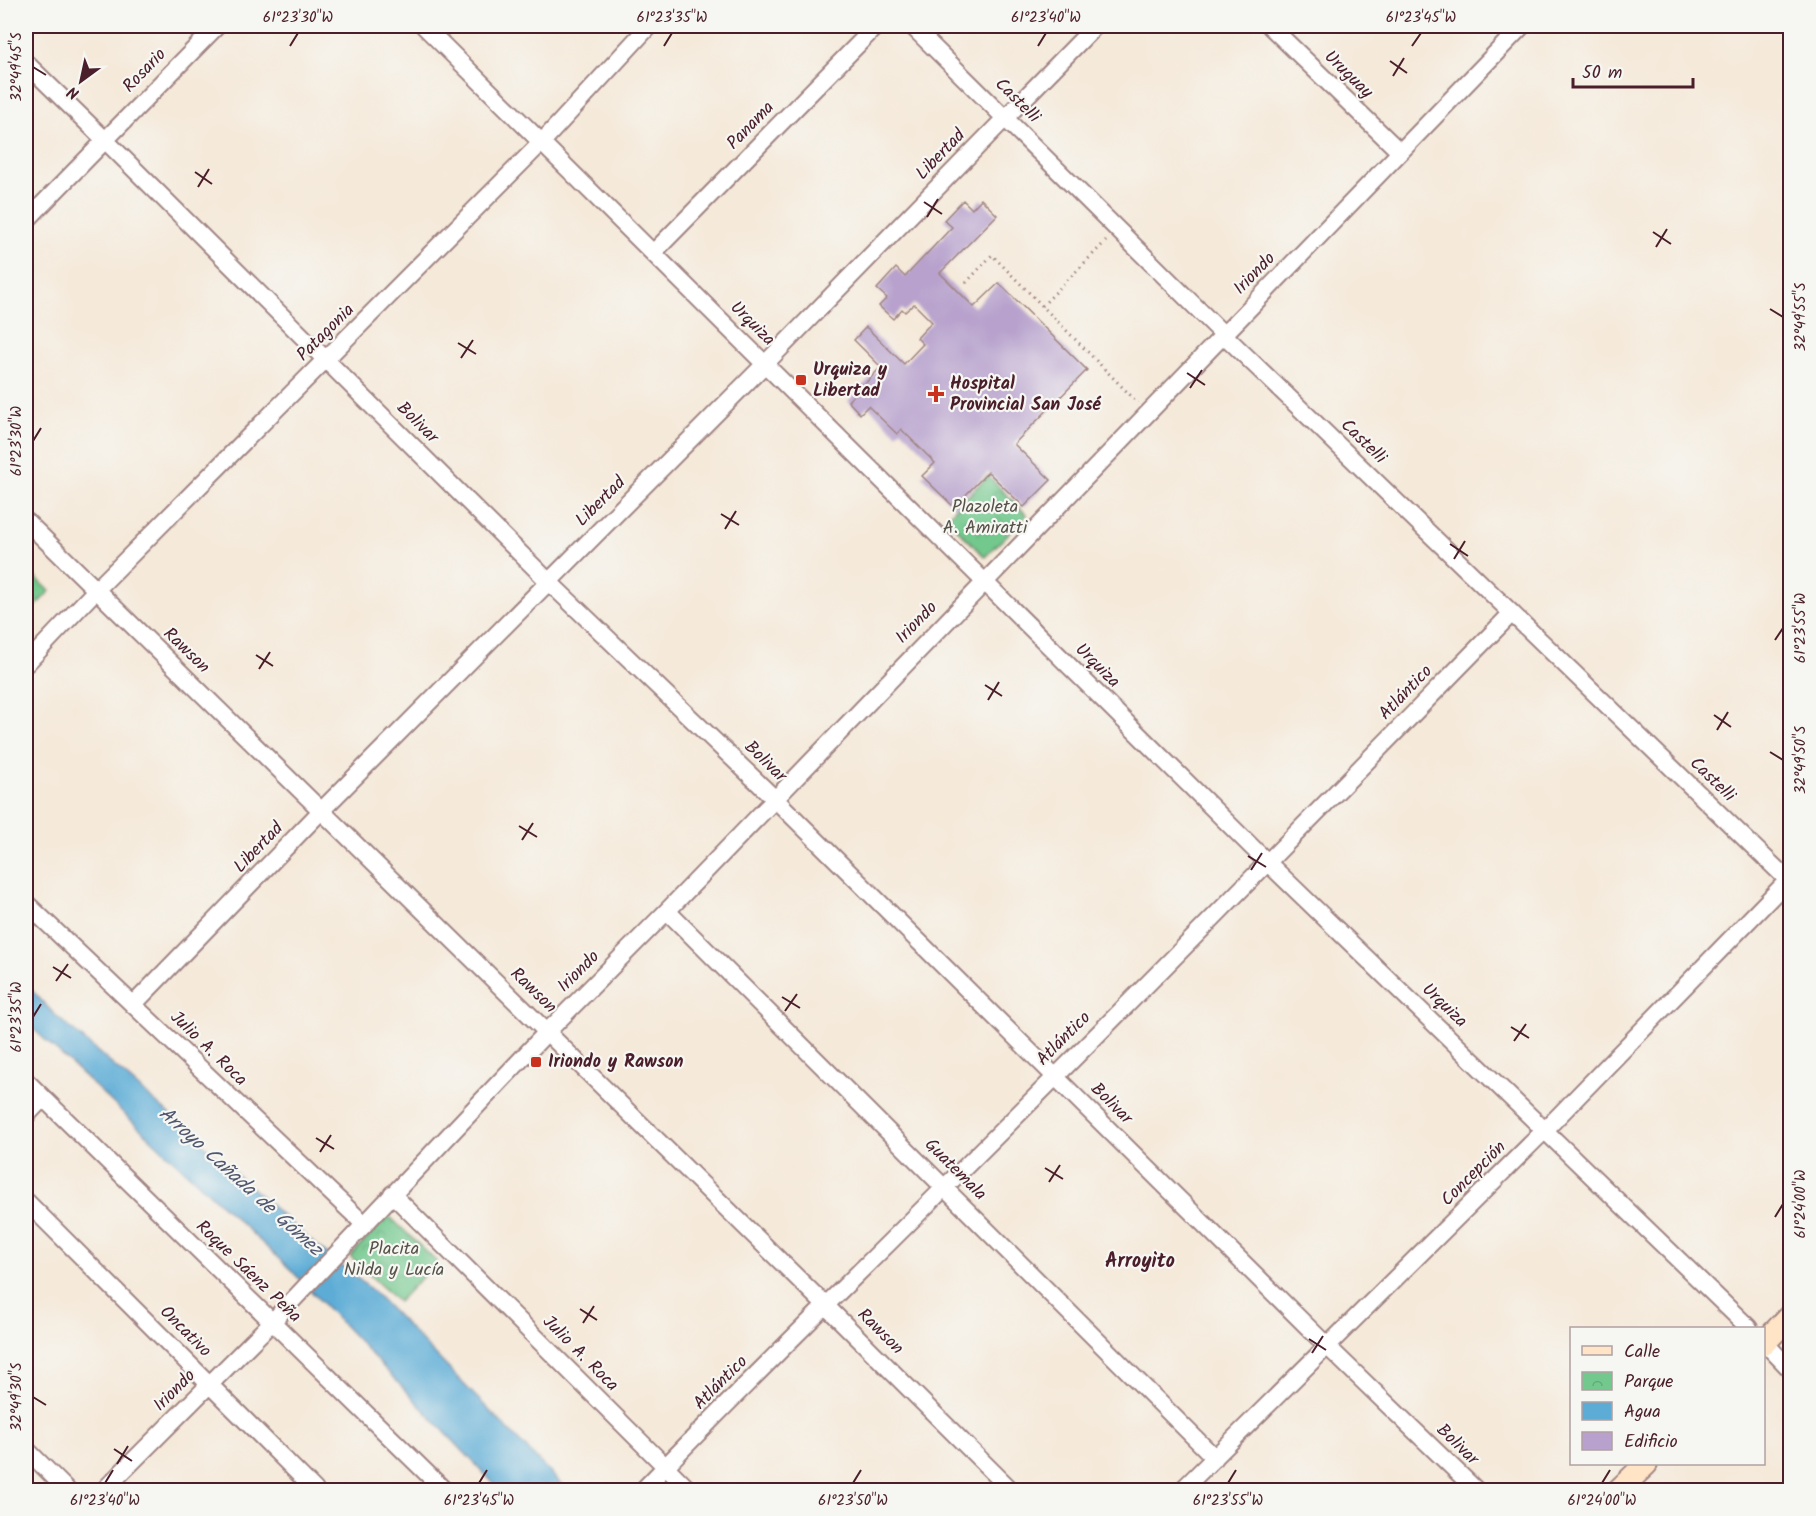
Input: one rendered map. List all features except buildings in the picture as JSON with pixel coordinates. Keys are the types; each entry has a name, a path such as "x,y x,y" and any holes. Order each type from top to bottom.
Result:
{"main road":[{"path":"1765,1342 1791,1316"},
{"path":"1619,1491 1645,1465"}],"street":[{"name":"Rosario","path":"26,221 217,26"},
{"name":"Urquiza","path":"424,26 1267,862 1747,1327"},
{"name":"Patagonia","path":"26,664 96,590 542,142 649,26"},
{"name":"Panama","path":"653,253 876,26"},
{"name":"Castelli","path":"912,26 1223,334 1789,881"},
{"name":"Libertad","path":"133,1005 321,811 765,364 1095,26"},
{"name":"Uruguay","path":"1270,26 1400,152"},
{"name":"Iriondo","path":"104,1491 272,1322 547,1032 667,911 1522,26"},
{"name":"Bolivar","path":"26,63 549,582 775,799 1476,1491"},
{"name":"Rawson","path":"26,521 825,1305 1011,1491"},
{"name":"Atlántico","path":"643,1491 1512,613"},
{"name":"Concepción","path":"1182,1491 1545,1130 1789,881"},
{"name":"Julio A. Roca","path":"26,903 364,1224"},
{"name":"Guatemala","path":"667,911 1215,1458"},
{"name":"Roque Sáenz Peña","path":"26,1081 444,1491"},
{"path":"26,1116 43,1098"},
{"name":"Julio A. Roca","path":"392,1194 689,1491"},
{"name":"Oncativo","path":"26,1201 315,1491"},
{"path":"1765,1344 1791,1369"},
{"path":"26,1449 67,1491"}],"path":[{"path":"1042,306 1118,229"},
{"path":"966,284 992,255 1148,412"}],"green space":[{"name":"Plazoleta A. Amiratti","path":"988,476 1027,515 985,557 946,518"},
{"path":"26,568 50,591 26,616"},
{"name":"Placita Nilda y Lucía","path":"389,1216 437,1262 398,1302 350,1256"}],"water":[{"name":"Arroyo Cañada de Gómez","path":"26,984 54,1014 305,1236 373,1291 567,1490 500,1490 290,1269 26,1022"}],"place":[{"name":"Urquiza y Libertad","path":"801,380"},
{"name":"Hospital Provincial San José","path":"936,394"},
{"name":"Iriondo y Rawson","path":"536,1062"}],"district":[{"name":"Arroyito","path":"1140,1262"}]}
